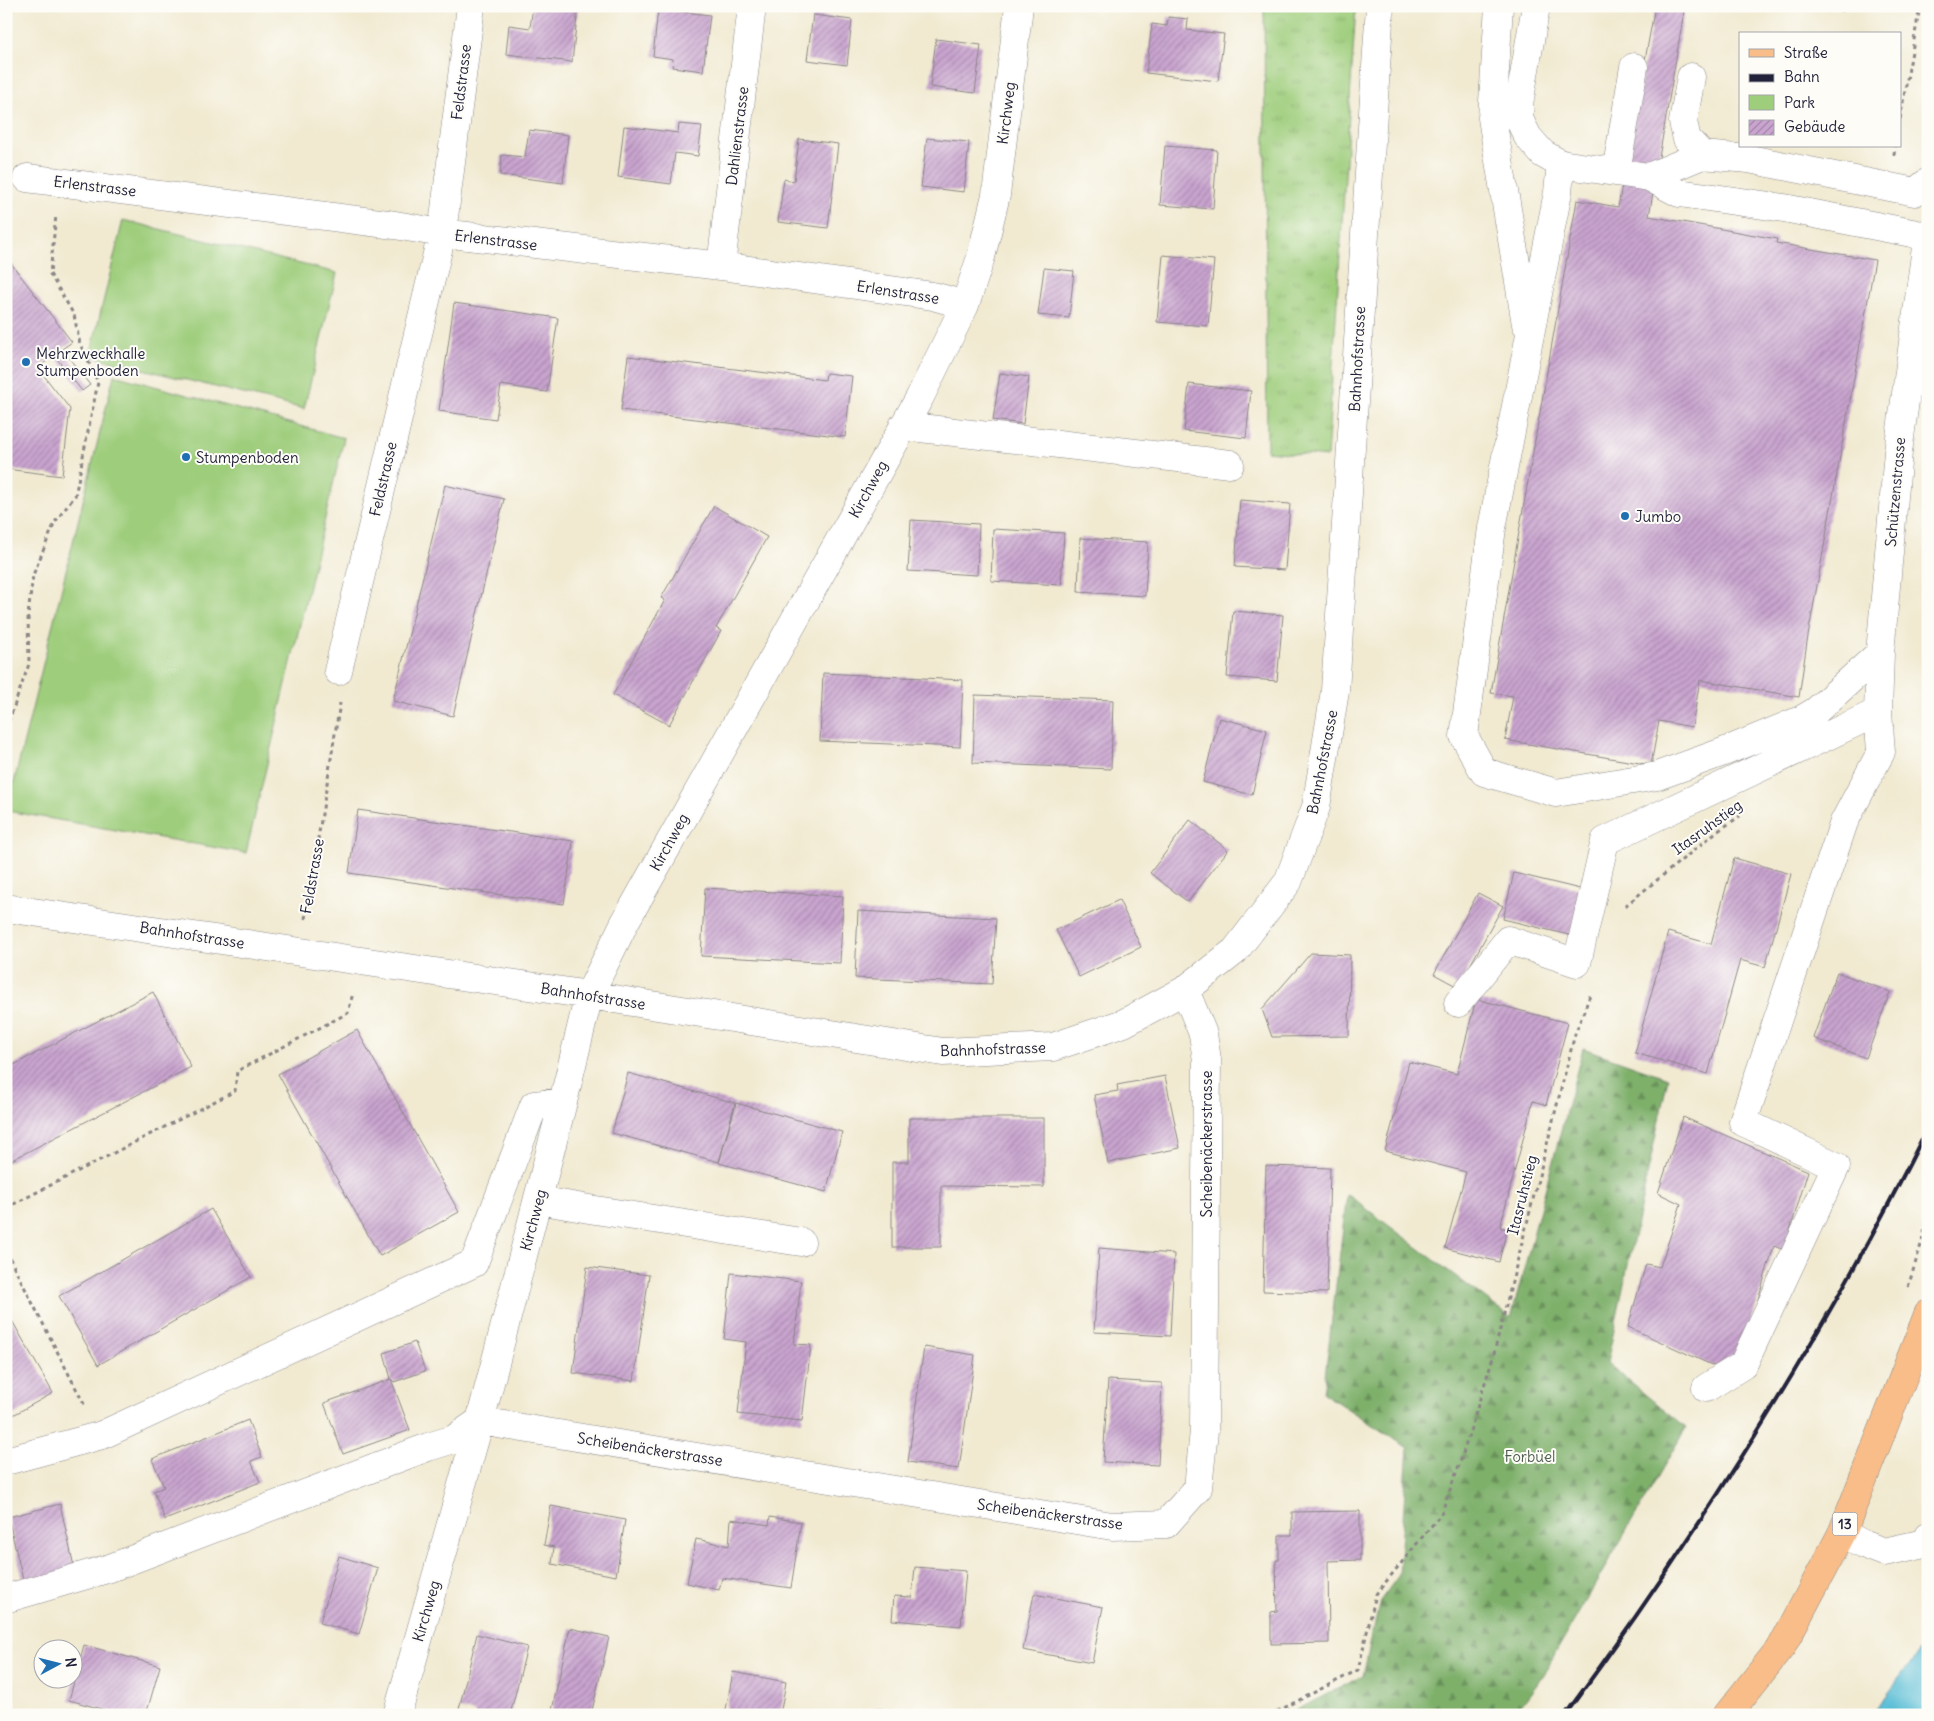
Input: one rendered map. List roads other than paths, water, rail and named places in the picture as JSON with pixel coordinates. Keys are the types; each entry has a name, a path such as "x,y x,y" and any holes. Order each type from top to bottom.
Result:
{"main road":[{"name":"13","path":"1728,1715 1782,1646 1842,1533 1928,1314"}],"street":[{"name":"Feldstrasse","path":"338,671 442,234 471,6"},
{"name":"Dahlienstrasse","path":"721,266 752,6"},
{"name":"Kirchweg","path":"397,1715 480,1421 564,1102 589,995 625,922 920,397 965,305 981,257 996,195 1019,6"},
{"name":"Bahnhofstrasse","path":"6,908 589,995 943,1052 1053,1047 1124,1023 1185,990 1235,951 1288,882 1316,807 1335,691 1380,6"},
{"path":"1499,6 1492,118 1529,341"},
{"path":"1536,6 1519,104 1519,119 1528,137 1543,154 1561,164 1650,177 1679,194 1784,208 1928,234"},
{"path":"1616,172 1634,68"},
{"path":"1691,77 1683,122 1687,139 1702,155"},
{"path":"1650,177 1702,155 1749,159 1915,192 1928,182"},
{"path":"1561,164 1558,192 1492,528 1464,736 1484,772 1556,793 1657,776 1726,751 1801,720 1816,711 1880,653"},
{"name":"Erlenstrasse","path":"26,178 385,223 442,234 721,266 933,296 965,305"},
{"name":"Schützenstrasse","path":"1706,1388 1743,1365 1836,1166 1743,1122 1844,822 1881,752 1878,712 1880,653 1898,452 1928,234"},
{"path":"904,426 1230,464"},
{"path":"1458,1003 1508,940 1577,963 1606,841 1878,712"},
{"name":"Scheibenäckerstrasse","path":"480,1421 1112,1526 1166,1524 1198,1488 1204,1431 1207,1060 1203,1034 1185,990"},
{"path":"6,1461 102,1435 474,1263 534,1105 564,1102"},
{"path":"538,1200 588,1210 801,1242"},
{"path":"8,1598 110,1568 428,1447 454,1439 480,1421"},
{"path":"1842,1533 1884,1552 1925,1543 1928,1536"}],"water":[{"path":"1928,1640 1928,1715 1871,1715"}],"railway":[{"path":"1565,1715 1665,1574 1759,1429 1847,1280 1928,1127"}],"place":[{"name":"Mehrzweckhalle Stumpenboden","path":"26,362"},
{"name":"Stumpenboden","path":"186,457"},
{"name":"Jumbo","path":"1625,516"}],"park label":[{"name":"Forbüel","path":"1530,1456"}]}
